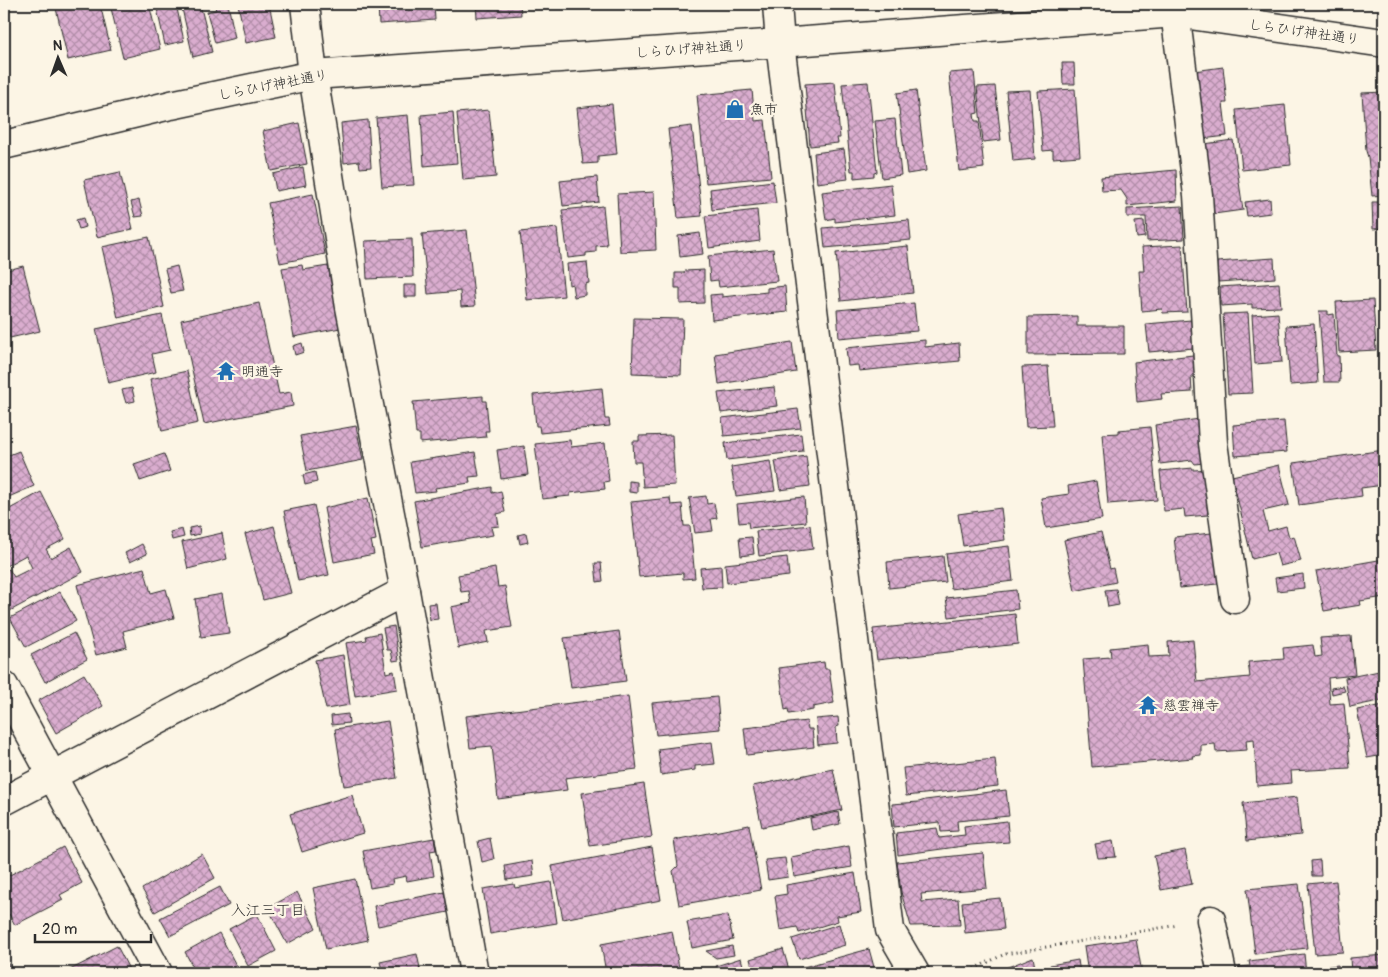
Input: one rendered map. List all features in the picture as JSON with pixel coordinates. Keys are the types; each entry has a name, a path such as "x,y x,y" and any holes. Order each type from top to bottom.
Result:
{"street":[{"path":"305,4 313,75 350,307 405,591 474,973"},
{"path":"777,4 780,43 890,930 915,973"},
{"path":"1175,8 1198,195 1213,443 1235,599"},
{"name":"しらひげ神社通り","path":"4,145 171,105 313,75 780,43 1175,8 1384,43"},
{"path":"4,802 405,591"},
{"path":"4,686 158,973"},
{"path":"1212,920 1222,973"}],"path":[{"path":"965,973 1005,954 1212,920"}],"building":[{"path":"55,4 100,4 111,50 68,60"},
{"path":"110,4 149,4 160,49 123,58"},
{"path":"156,4 176,4 184,41 165,45"},
{"path":"181,4 200,4 212,52 193,57"},
{"path":"214,4 228,4 235,38 215,43 207,12 216,10"},
{"path":"238,4 269,4 276,37 246,43"},
{"path":"378,4 434,4 435,20 379,24"},
{"path":"476,4 520,4 521,15 477,18"},
{"path":"1062,63 1074,63 1075,84 1063,84"},
{"path":"1223,67 1227,103 1223,103 1227,136 1202,139 1194,71"},
{"path":"974,71 978,113 974,114 975,121 979,121 984,168 959,171 949,73"},
{"path":"835,82 840,138 837,138 838,143 810,146 805,84"},
{"path":"868,82 877,172 874,173 874,176 854,178 854,171 851,171 842,84"},
{"path":"995,86 1001,140 983,142 977,87"},
{"path":"1075,89 1080,156 1053,158 1053,150 1043,151 1038,91"},
{"path":"752,90 755,121 765,120 771,177 706,183 697,95"},
{"path":"916,90 926,171 907,174 897,93"},
{"path":"1030,90 1035,159 1013,161 1006,91"},
{"path":"1384,92 1384,195 1372,196 1366,151 1362,93"},
{"path":"612,104 617,154 598,156 598,163 583,164 577,108"},
{"path":"1285,105 1291,165 1242,170 1236,110"},
{"path":"489,110 496,177 463,180 457,113"},
{"path":"453,112 457,163 424,166 421,115"},
{"path":"408,115 414,185 382,187 376,118"},
{"path":"895,119 901,175 882,178 875,121"},
{"path":"368,120 371,167 360,168 359,161 344,163 341,123"},
{"path":"299,123 307,164 271,171 263,131"},
{"path":"692,126 702,216 678,218 668,129"},
{"path":"1233,140 1243,210 1214,214 1204,144"},
{"path":"844,149 848,179 817,183 814,153"},
{"path":"303,167 306,185 276,191 273,174"},
{"path":"1176,170 1177,201 1127,206 1127,199 1121,190 1102,191 1101,177"},
{"path":"120,172 133,229 97,237 84,180"},
{"path":"597,177 599,202 563,206 560,181"},
{"path":"773,181 776,203 712,210 710,189"},
{"path":"891,184 895,215 835,222 835,218 826,220 822,192"},
{"path":"654,192 656,250 620,252 617,194"},
{"path":"313,194 325,254 280,263 268,203"},
{"path":"1270,199 1271,213 1247,216 1245,202"},
{"path":"139,200 143,216 135,217 131,202"},
{"path":"1372,202 1384,202 1384,228 1373,229"},
{"path":"603,206 607,245 596,246 596,252 586,253 586,256 568,258 562,210"},
{"path":"1182,206 1184,239 1147,241 1146,217 1127,217 1127,209"},
{"path":"757,210 760,241 709,248 705,216"},
{"path":"83,218 85,227 79,229 76,220"},
{"path":"909,220 911,240 825,248 823,228"},
{"path":"1144,221 1145,237 1137,238 1135,222"},
{"path":"557,228 564,296 527,300 520,232"},
{"path":"467,230 475,306 461,307 460,291 428,294 422,234"},
{"path":"700,233 703,254 680,257 678,236"},
{"path":"149,237 164,307 118,318 102,247"},
{"path":"412,239 413,277 367,279 365,241"},
{"path":"1182,245 1187,312 1163,313 1162,309 1142,311 1139,271 1144,271 1142,247"},
{"path":"908,246 913,293 841,301 836,253"},
{"path":"773,249 777,281 719,287 718,280 710,281 708,256"},
{"path":"1274,258 1275,278 1218,282 1217,262"},
{"path":"587,262 589,283 585,284 585,295 574,297 572,284 569,285 567,264"},
{"path":"302,265 303,270 328,266 340,328 294,337 282,268"},
{"path":"23,266 40,331 10,338 4,312 4,271"},
{"path":"177,266 183,291 171,293 165,269"},
{"path":"704,270 704,303 680,304 680,288 675,288 675,273"},
{"path":"1378,282 1384,282 1384,307 1379,308"},
{"path":"1279,283 1281,307 1252,308 1252,304 1221,306 1220,287"},
{"path":"404,285 416,285 416,297 404,297"},
{"path":"785,286 787,312 712,320 710,295 722,294 722,297 767,292 767,288"},
{"path":"1373,300 1376,350 1339,352 1336,302"},
{"path":"259,303 279,394 291,392 293,406 204,424 181,320"},
{"path":"914,303 917,331 839,338 837,310"},
{"path":"1319,311 1328,311 1328,315 1334,314 1340,382 1324,382"},
{"path":"1248,313 1253,393 1228,394 1223,314"},
{"path":"1278,313 1282,362 1255,364 1252,315"},
{"path":"162,315 170,350 152,354 156,372 108,383 96,329"},
{"path":"1077,316 1077,326 1124,326 1124,354 1028,355 1028,317"},
{"path":"1381,317 1384,317 1384,336 1382,334"},
{"path":"634,318 683,319 681,375 632,373"},
{"path":"1191,320 1194,348 1149,352 1146,324"},
{"path":"1314,324 1318,383 1290,385 1286,326"},
{"path":"925,340 925,347 959,343 960,361 859,371 858,365 848,366 846,348"},
{"path":"792,342 796,372 719,384 715,354"},
{"path":"302,343 304,352 295,355 293,346"},
{"path":"1384,344 1384,384 1383,385 1380,345"},
{"path":"1193,355 1196,376 1191,376 1192,392 1161,394 1162,399 1137,402 1134,362"},
{"path":"1048,366 1053,426 1026,427 1022,367"},
{"path":"187,371 198,423 162,431 150,379"},
{"path":"774,387 777,406 721,413 718,393"},
{"path":"132,388 135,401 126,403 122,390"},
{"path":"602,388 605,419 609,419 610,426 540,433 539,426 536,426 533,395"},
{"path":"483,396 483,401 486,401 489,431 485,431 486,437 420,443 420,434 416,434 413,402"},
{"path":"798,409 801,428 724,436 722,418"},
{"path":"1200,419 1211,462 1195,464 1192,460 1160,464 1155,425"},
{"path":"1284,421 1287,452 1235,456 1233,425"},
{"path":"356,426 363,460 307,471 300,436"},
{"path":"1150,427 1157,500 1108,504 1102,434 1119,433 1119,430"},
{"path":"801,434 803,451 727,460 725,443"},
{"path":"672,435 675,485 643,487 641,462 634,462 633,441 639,441 639,436"},
{"path":"570,440 571,447 605,443 609,481 604,482 605,489 570,493 570,496 542,499 535,444"},
{"path":"524,446 528,475 501,479 497,450"},
{"path":"1384,450 1384,485 1361,488 1362,496 1299,505 1293,463"},
{"path":"19,451 34,486 4,499 4,457"},
{"path":"475,452 479,476 469,477 470,483 435,488 436,491 415,493 410,462"},
{"path":"164,454 170,471 140,481 134,464"},
{"path":"806,456 810,486 780,490 775,461"},
{"path":"770,461 775,491 736,496 731,467"},
{"path":"1279,465 1289,505 1263,511 1268,531 1286,526 1289,537 1294,536 1301,561 1280,566 1276,553 1252,559 1232,476"},
{"path":"1193,468 1193,470 1213,469 1219,505 1207,506 1208,515 1185,517 1184,509 1164,511 1160,471"},
{"path":"315,472 317,482 305,485 303,475"},
{"path":"629,481 637,482 637,493 629,492"},
{"path":"1096,481 1102,519 1046,528 1041,498 1069,494 1068,486"},
{"path":"492,487 492,493 501,491 505,512 497,514 499,526 491,527 493,535 422,547 414,501"},
{"path":"41,492 65,539 46,549 51,558 71,547 83,572 4,614 4,572 9,569 14,577 32,568 26,555 4,567 4,512"},
{"path":"706,496 707,504 714,503 717,518 711,519 713,531 695,533 689,498"},
{"path":"804,497 806,522 749,528 748,522 739,523 737,504"},
{"path":"368,498 376,540 371,541 374,554 334,562 324,508"},
{"path":"670,498 671,505 682,504 684,526 690,526 695,578 683,579 683,573 639,577 631,502"},
{"path":"314,505 329,575 298,581 284,511"},
{"path":"1001,508 1005,540 963,546 958,514"},
{"path":"810,525 813,549 759,556 756,531"},
{"path":"199,526 200,534 190,536 189,528"},
{"path":"274,526 291,593 263,600 245,534"},
{"path":"182,529 184,537 172,540 170,532"},
{"path":"1101,532 1110,569 1113,568 1116,582 1075,591 1064,540"},
{"path":"1221,532 1226,583 1180,588 1174,537"},
{"path":"222,533 227,559 188,569 182,542"},
{"path":"526,533 528,542 520,544 518,535"},
{"path":"752,537 754,554 741,556 739,538"},
{"path":"142,544 147,554 130,562 125,553"},
{"path":"1009,546 1013,581 951,589 946,554"},
{"path":"943,556 946,582 889,588 887,562"},
{"path":"787,557 789,576 727,583 725,564"},
{"path":"1384,559 1384,597 1360,601 1361,605 1324,611 1316,571"},
{"path":"595,563 601,563 603,581 597,582"},
{"path":"721,566 722,587 702,588 700,568"},
{"path":"144,568 151,593 166,589 174,618 123,631 127,647 96,655 77,585"},
{"path":"495,568 498,587 505,586 512,627 486,631 488,642 458,648 451,607 471,603 469,591 461,592 458,575"},
{"path":"1303,574 1304,588 1277,591 1275,578"},
{"path":"1116,589 1119,605 1108,607 1105,590"},
{"path":"1016,590 1018,609 949,617 946,598"},
{"path":"60,592 76,621 26,647 10,618"},
{"path":"222,594 229,633 201,637 195,599"},
{"path":"436,603 438,619 430,620 428,604"},
{"path":"1015,614 1018,644 877,660 873,629"},
{"path":"394,626 399,660 393,661 391,650 387,650 383,628"},
{"path":"619,631 626,681 571,688 564,638"},
{"path":"74,633 87,659 45,682 31,655"},
{"path":"380,633 386,673 394,671 397,689 355,696 346,643 367,640 366,636"},
{"path":"1351,636 1355,675 1328,678 1330,704 1344,703 1350,768 1291,771 1292,783 1257,786 1254,739 1246,740 1247,750 1216,752 1215,744 1201,745 1201,755 1192,756 1193,758 1092,767 1083,659 1111,657 1110,648 1148,644 1149,657 1169,656 1168,642 1193,640 1197,682 1250,677 1248,662 1284,659 1283,648 1313,645 1315,657 1322,656 1320,638"},
{"path":"343,655 350,705 326,709 315,660"},
{"path":"824,662 825,669 829,669 834,703 813,707 813,710 789,714 788,709 785,710 779,668"},
{"path":"1384,670 1384,700 1350,707 1345,678"},
{"path":"84,674 103,706 56,733 38,701"},
{"path":"1343,686 1345,691 1332,694 1331,688"},
{"path":"628,696 637,769 565,778 567,790 498,799 492,746 470,748 466,716"},
{"path":"717,697 720,729 656,735 652,703"},
{"path":"1384,705 1384,755 1367,758 1357,710"},
{"path":"348,714 349,723 332,725 331,716"},
{"path":"838,717 839,726 836,727 837,743 818,745 816,719"},
{"path":"388,721 397,778 344,786 335,729"},
{"path":"807,721 808,729 812,729 814,747 747,755 744,728"},
{"path":"712,742 715,764 695,766 695,770 661,775 658,749"},
{"path":"995,759 998,786 906,796 903,768"},
{"path":"833,769 842,810 762,827 753,786"},
{"path":"644,784 652,837 590,846 582,793"},
{"path":"1006,790 1009,816 957,821 958,831 941,832 940,822 894,827 892,804"},
{"path":"352,795 363,833 302,852 290,814"},
{"path":"1297,797 1301,835 1247,841 1243,803"},
{"path":"838,812 840,824 812,830 810,818"},
{"path":"1007,821 1009,842 898,855 896,833 937,828 939,838 965,835 964,826"},
{"path":"749,825 761,890 679,905 673,871 678,866 674,840"},
{"path":"434,838 436,850 430,851 434,876 407,881 406,876 392,879 393,884 370,888 363,851"},
{"path":"490,838 494,859 482,862 478,841"},
{"path":"1113,841 1116,857 1098,858 1095,844"},
{"path":"849,846 852,867 794,877 791,857"},
{"path":"63,847 82,883 60,895 63,900 15,925 9,914 4,917 4,878"},
{"path":"652,847 661,900 563,919 552,866"},
{"path":"1185,850 1192,884 1161,890 1154,856"},
{"path":"983,853 987,888 921,894 922,902 958,899 960,925 911,926 901,892 897,862"},
{"path":"202,854 215,878 155,912 142,889"},
{"path":"785,858 788,877 768,880 765,860"},
{"path":"1320,860 1321,876 1312,876 1311,861"},
{"path":"532,861 534,876 507,880 505,866"},
{"path":"855,873 861,912 837,916 838,921 799,933 797,927 780,930 775,896 787,894 786,885"},
{"path":"355,879 368,940 326,949 313,888"},
{"path":"1336,881 1343,952 1315,954 1308,884"},
{"path":"551,882 557,923 490,934 483,889 514,884 515,888"},
{"path":"1299,884 1307,948 1255,954 1247,889"},
{"path":"220,887 229,905 170,936 160,918"},
{"path":"297,892 316,928 287,944 268,908"},
{"path":"444,892 448,912 378,926 374,906"},
{"path":"1000,898 1004,929 965,933 962,902"},
{"path":"257,914 276,951 248,966 229,929"},
{"path":"728,915 733,940 692,948 687,922"},
{"path":"6,922 10,929 4,933 4,924"},
{"path":"839,924 845,945 799,959 792,939"},
{"path":"672,931 680,973 606,973 601,944"},
{"path":"219,933 238,969 231,973 218,973 217,971 213,973 196,973 185,952"},
{"path":"1136,939 1142,973 1088,973 1084,946"},
{"path":"117,946 131,973 64,973"},
{"path":"732,946 734,955 716,958 706,951"},
{"path":"783,949 790,973 754,973 750,959"},
{"path":"869,949 874,967 851,973 801,973 800,968"},
{"path":"417,954 421,973 383,973 380,962"},
{"path":"1304,954 1306,973 1240,973 1239,967 1250,966 1249,961"},
{"path":"1384,955 1384,973 1351,973 1350,958"},
{"path":"4,957 13,973 4,973"},
{"path":"1033,957 1036,973 993,973"},
{"path":"741,958 745,973 719,973 716,966"},
{"path":"1078,960 1080,973 1052,973 1050,965"},
{"path":"1338,965 1339,973 1315,973 1314,968"}],"place":[{"name":"魚市","path":"735,109"},
{"name":"明通寺","path":"226,371"},
{"name":"慈雲禅寺","path":"1148,705"}],"district":[{"name":"入江三丁目","path":"268,910"}]}
